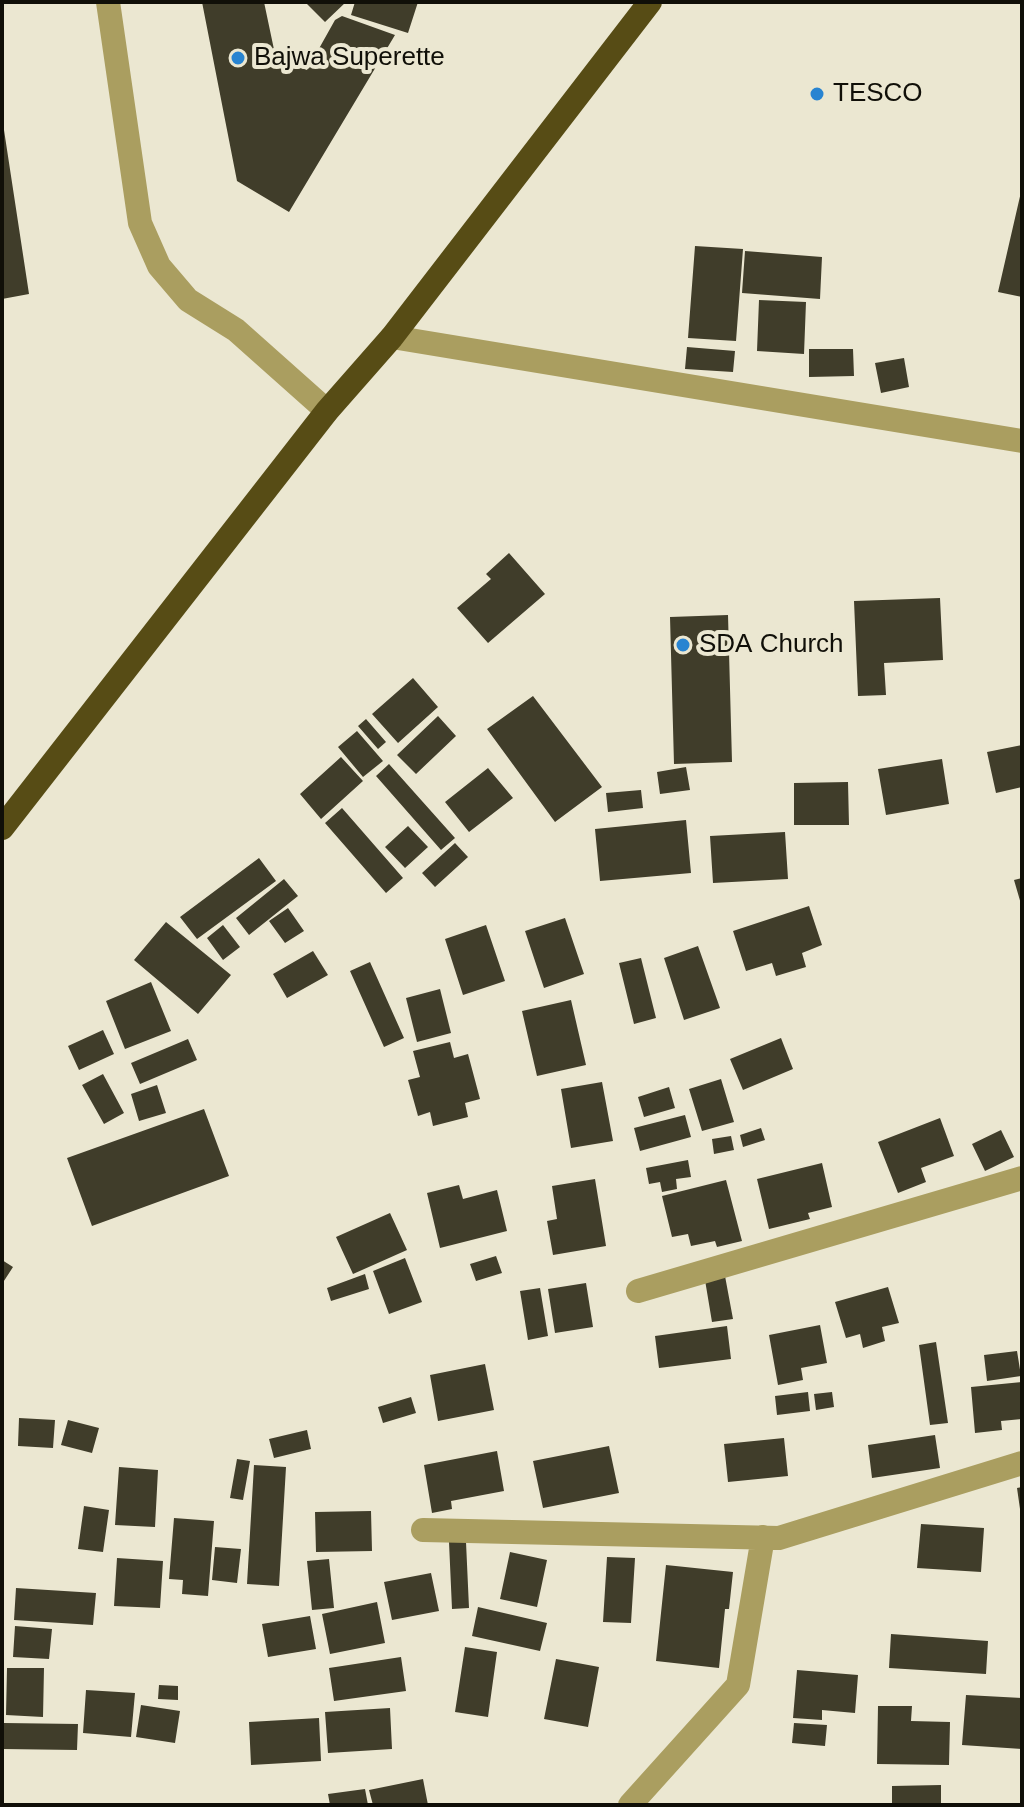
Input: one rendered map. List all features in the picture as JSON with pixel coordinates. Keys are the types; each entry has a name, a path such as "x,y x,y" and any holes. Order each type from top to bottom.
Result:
{"highway":[{"path":"2,828 327,411 392,337 650,2"}],"street":[{"path":"108,2 140,223 159,266 188,300 236,330 327,411"},
{"path":"392,337 1022,441"},
{"path":"638,1291 1022,1178"},
{"path":"423,1530 779,1538 1022,1463"},
{"path":"630,1805 738,1685 763,1537"}],"building":[{"path":"202,2 264,2 276,59 307,70 335,20 342,16 395,35 289,212 237,181"},
{"path":"305,2 346,2 325,22"},
{"path":"355,2 418,2 408,33 351,15"},
{"path":"2,131 29,294 2,299"},
{"path":"1022,193 1022,297 998,292"},
{"path":"695,246 743,249 736,341 688,338"},
{"path":"745,251 822,257 820,299 742,293"},
{"path":"759,300 806,302 804,354 757,351"},
{"path":"687,347 735,351 733,372 685,369"},
{"path":"809,349 853,349 854,376 809,377"},
{"path":"904,358 909,387 881,393 875,363"},
{"path":"509,553 545,594 488,643 457,608 491,579 486,574"},
{"path":"940,598 943,660 884,663 886,695 858,696 854,601"},
{"path":"728,615 732,762 674,764 670,617"},
{"path":"413,678 438,707 398,743 372,714"},
{"path":"533,696 602,787 555,822 487,729"},
{"path":"438,716 456,736 416,774 397,755"},
{"path":"366,719 386,742 378,749 358,726"},
{"path":"357,731 383,761 363,777 338,747"},
{"path":"1022,745 1022,787 996,793 987,752"},
{"path":"341,757 363,781 321,819 300,794"},
{"path":"942,759 949,804 886,815 878,769"},
{"path":"389,764 455,838 441,850 376,776"},
{"path":"686,767 690,790 660,794 657,772"},
{"path":"488,768 513,798 469,832 445,802"},
{"path":"848,782 849,825 794,825 794,783"},
{"path":"641,790 643,808 608,812 606,793"},
{"path":"342,808 403,878 386,893 325,823"},
{"path":"686,820 691,873 600,881 595,829"},
{"path":"408,826 428,847 405,868 385,847"},
{"path":"785,832 788,879 713,883 710,836"},
{"path":"455,843 468,857 435,887 422,873"},
{"path":"259,858 276,881 197,939 180,917"},
{"path":"1022,878 1022,904 1021,904 1014,880"},
{"path":"284,879 298,896 249,935 236,918"},
{"path":"809,906 822,945 802,953 806,967 776,976 772,963 746,971 733,931"},
{"path":"288,908 304,931 285,943 269,921"},
{"path":"565,918 584,974 544,988 525,931"},
{"path":"166,922 231,975 198,1014 134,960"},
{"path":"223,925 240,947 223,960 207,938"},
{"path":"486,925 505,981 463,995 445,939"},
{"path":"698,946 720,1008 684,1020 664,958"},
{"path":"313,951 328,975 287,998 273,974"},
{"path":"641,958 656,1018 634,1024 619,963"},
{"path":"370,962 404,1038 384,1047 350,971"},
{"path":"151,982 171,1031 125,1049 106,1001"},
{"path":"440,989 451,1033 417,1042 406,998"},
{"path":"571,1000 586,1065 537,1076 522,1011"},
{"path":"103,1030 114,1054 79,1070 68,1046"},
{"path":"781,1038 793,1069 743,1090 730,1059"},
{"path":"188,1039 197,1060 140,1084 131,1063"},
{"path":"450,1042 454,1058 468,1054 480,1099 465,1103 468,1117 433,1126 430,1112 418,1116 408,1080 420,1077 413,1051"},
{"path":"103,1074 124,1113 104,1124 82,1085"},
{"path":"721,1079 734,1122 702,1131 689,1089"},
{"path":"602,1082 613,1141 571,1148 561,1089"},
{"path":"157,1085 166,1113 139,1121 131,1094"},
{"path":"669,1087 675,1108 644,1117 638,1097"},
{"path":"204,1109 229,1176 92,1226 67,1158"},
{"path":"685,1115 691,1137 640,1151 634,1128"},
{"path":"940,1118 954,1156 921,1168 926,1182 898,1193 878,1142"},
{"path":"761,1128 765,1140 743,1147 740,1135"},
{"path":"1001,1130 1014,1157 985,1171 972,1144"},
{"path":"731,1136 734,1150 714,1154 712,1139"},
{"path":"688,1160 691,1177 676,1179 677,1189 662,1192 660,1182 649,1184 646,1168"},
{"path":"822,1163 832,1207 808,1213 810,1219 769,1229 757,1179"},
{"path":"595,1179 606,1246 553,1255 547,1221 557,1219 552,1186"},
{"path":"726,1180 742,1241 717,1247 715,1241 691,1246 688,1234 672,1237 662,1196"},
{"path":"459,1185 463,1199 497,1190 507,1231 440,1248 427,1193"},
{"path":"390,1213 407,1250 353,1274 336,1237"},
{"path":"496,1256 502,1273 476,1281 470,1264"},
{"path":"405,1258 422,1302 389,1314 373,1271"},
{"path":"2,1260 13,1267 2,1284"},
{"path":"365,1274 369,1289 331,1301 327,1288"},
{"path":"725,1276 733,1319 712,1322 705,1280"},
{"path":"586,1283 593,1327 555,1333 548,1289"},
{"path":"888,1287 899,1323 882,1327 885,1341 863,1348 860,1334 846,1338 835,1302"},
{"path":"540,1288 548,1336 528,1340 520,1291"},
{"path":"820,1325 827,1363 801,1368 803,1380 778,1385 769,1335"},
{"path":"727,1326 731,1359 659,1368 655,1336"},
{"path":"936,1342 948,1423 930,1425 919,1345"},
{"path":"1017,1351 1021,1376 987,1381 984,1355"},
{"path":"485,1364 494,1410 438,1421 430,1375"},
{"path":"1022,1382 1022,1419 1001,1421 1002,1430 975,1433 971,1387"},
{"path":"808,1392 810,1411 777,1415 775,1396"},
{"path":"832,1392 834,1407 816,1410 814,1394"},
{"path":"411,1397 416,1413 383,1423 378,1407"},
{"path":"19,1418 55,1420 53,1448 18,1446"},
{"path":"68,1420 99,1428 92,1453 61,1445"},
{"path":"307,1430 311,1449 274,1458 269,1439"},
{"path":"935,1435 940,1468 872,1478 868,1445"},
{"path":"784,1438 788,1476 728,1482 724,1444"},
{"path":"609,1446 619,1493 543,1508 533,1461"},
{"path":"497,1451 504,1491 451,1501 452,1509 432,1513 424,1465"},
{"path":"237,1459 250,1461 243,1500 230,1498"},
{"path":"254,1465 286,1467 279,1586 247,1584"},
{"path":"119,1467 158,1470 155,1527 115,1525"},
{"path":"1022,1487 1022,1508 1020,1509 1017,1488"},
{"path":"84,1506 109,1510 103,1552 78,1549"},
{"path":"371,1511 372,1551 316,1552 315,1512"},
{"path":"174,1518 214,1521 208,1596 182,1594 183,1580 169,1579"},
{"path":"921,1524 984,1528 981,1572 917,1568"},
{"path":"449,1542 466,1542 469,1608 452,1609"},
{"path":"215,1547 241,1549 237,1583 212,1580"},
{"path":"510,1552 547,1560 537,1607 500,1599"},
{"path":"607,1557 635,1558 631,1623 603,1622"},
{"path":"117,1558 163,1561 160,1608 114,1606"},
{"path":"329,1559 334,1608 312,1610 307,1561"},
{"path":"666,1565 733,1572 729,1609 725,1609 719,1668 656,1661"},
{"path":"431,1573 439,1611 392,1620 384,1582"},
{"path":"16,1588 96,1593 93,1625 14,1620"},
{"path":"377,1602 385,1643 330,1654 322,1614"},
{"path":"478,1607 547,1623 540,1651 472,1636"},
{"path":"310,1616 316,1649 268,1657 262,1624"},
{"path":"15,1626 52,1629 49,1659 13,1657"},
{"path":"891,1634 988,1641 986,1674 889,1668"},
{"path":"465,1647 497,1652 488,1717 455,1712"},
{"path":"401,1657 406,1691 334,1701 329,1668"},
{"path":"556,1659 599,1667 588,1727 544,1719"},
{"path":"7,1668 44,1668 43,1717 6,1715"},
{"path":"797,1670 858,1675 855,1713 822,1710 822,1720 793,1718"},
{"path":"159,1685 178,1686 178,1700 158,1699"},
{"path":"86,1690 135,1693 131,1737 83,1733"},
{"path":"966,1695 1022,1698 1022,1749 962,1745"},
{"path":"141,1705 180,1711 175,1743 136,1737"},
{"path":"878,1706 912,1706 911,1721 950,1722 949,1765 877,1764"},
{"path":"390,1708 392,1749 328,1753 325,1712"},
{"path":"319,1718 321,1761 251,1765 249,1722"},
{"path":"4,1723 78,1724 77,1750 3,1749"},
{"path":"794,1723 827,1725 825,1746 792,1743"},
{"path":"423,1779 428,1805 373,1805 369,1790"},
{"path":"941,1785 941,1805 892,1805 892,1786"},
{"path":"365,1789 368,1805 330,1805 328,1794"}],"place":[{"name":"Bajwa Superette","path":"238,58"},
{"name":"TESCO","path":"817,94"},
{"name":"SDA Church","path":"683,645"}]}
